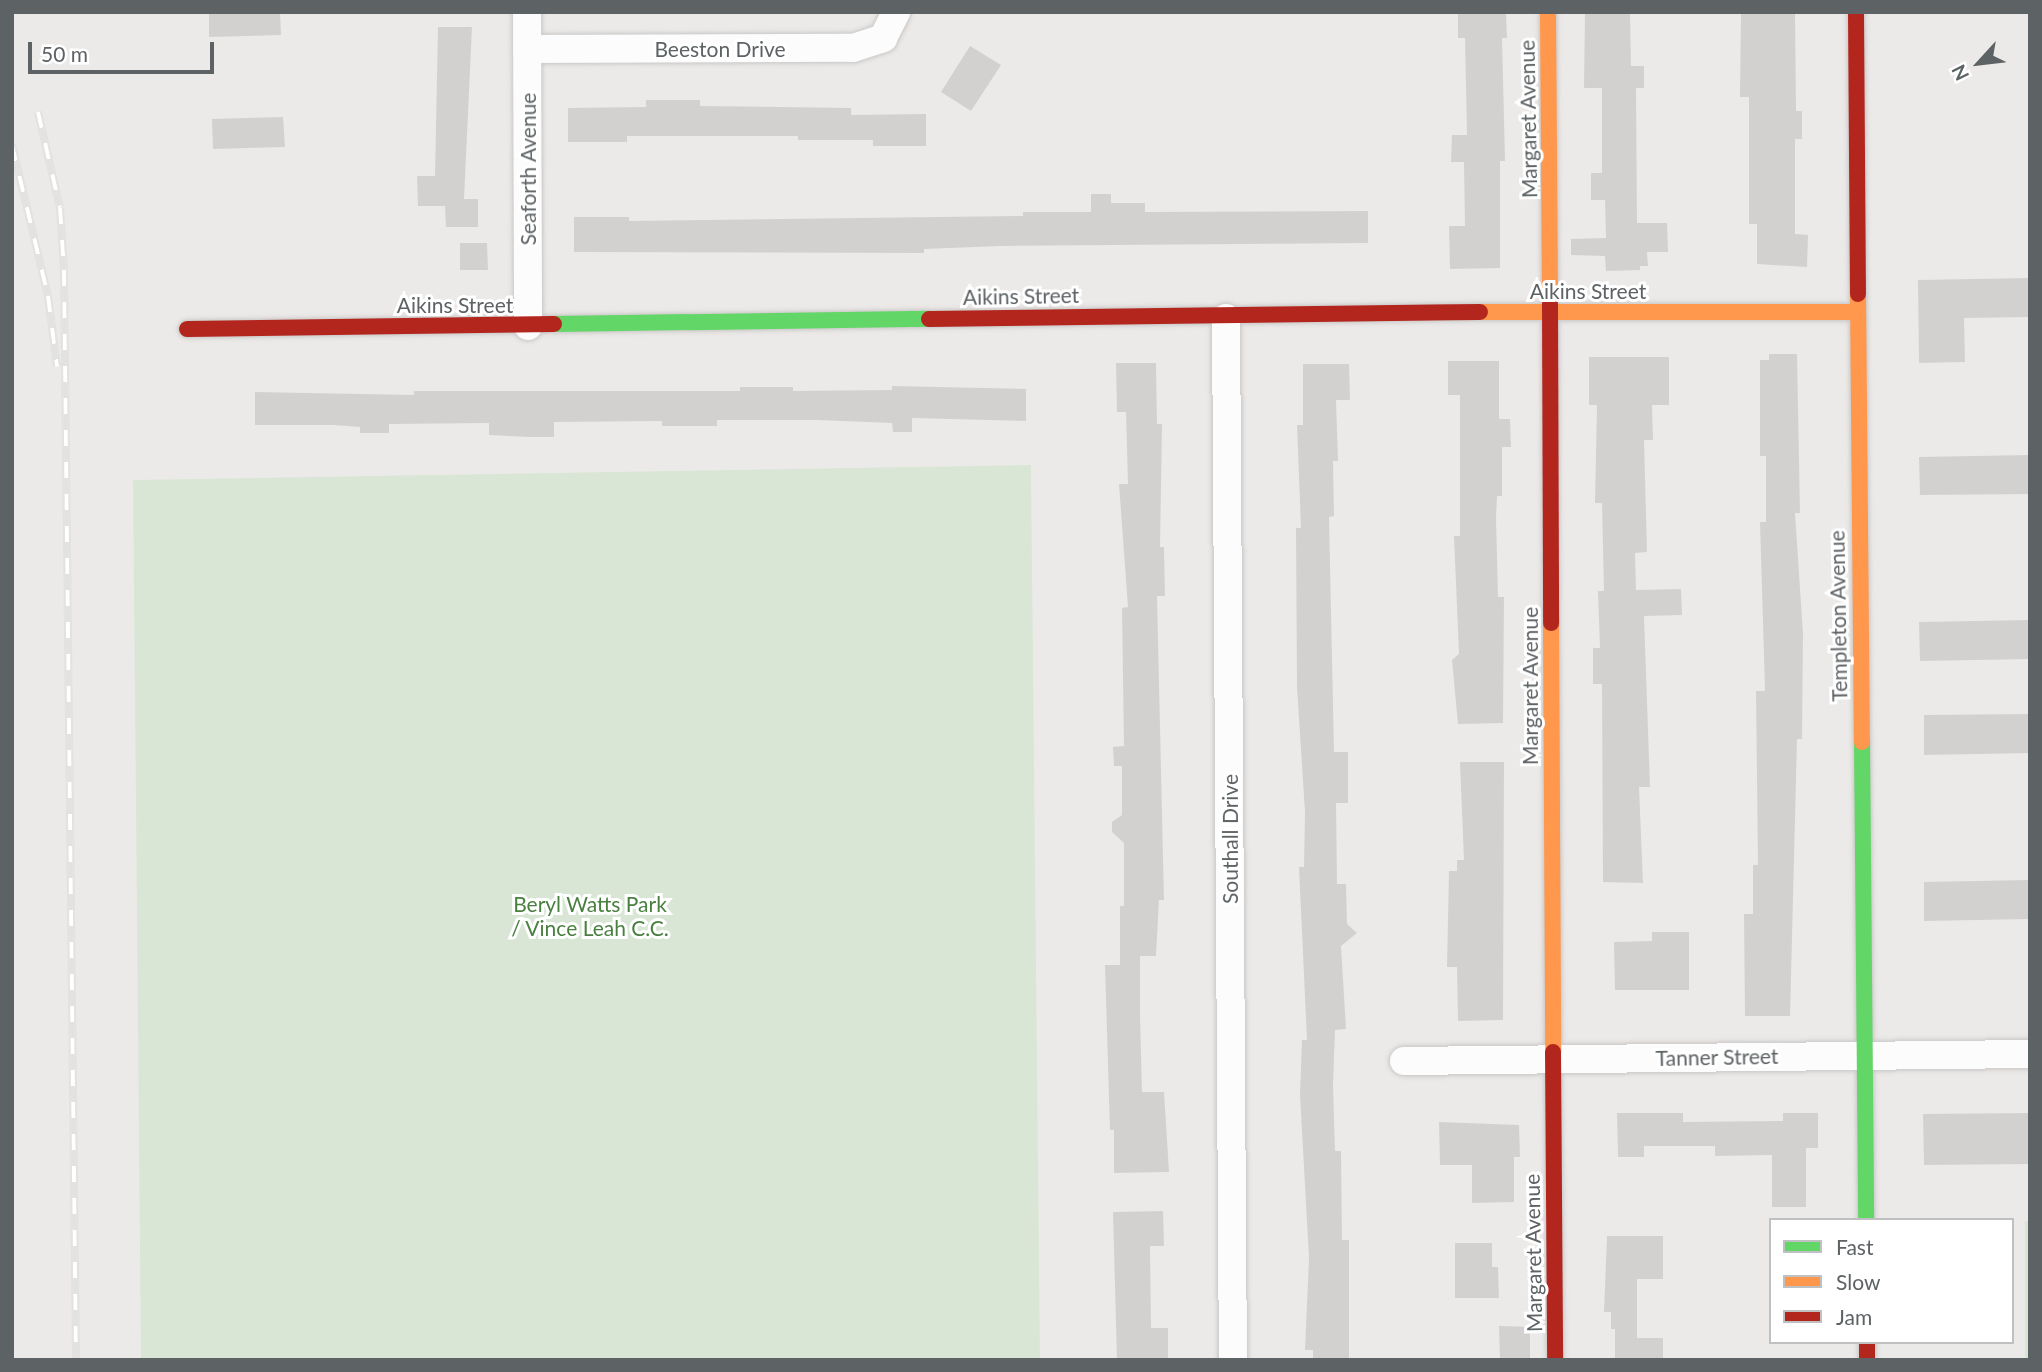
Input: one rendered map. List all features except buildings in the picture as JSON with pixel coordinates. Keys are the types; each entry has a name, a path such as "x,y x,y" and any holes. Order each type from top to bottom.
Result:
{"street":[{"name":"Seaforth Avenue","path":"527,12 528,326"},
{"name":"Beeston Drive","path":"527,49 853,48 883,38 896,12"},
{"name":"Margaret Avenue","path":"1548,12 1551,313 1551,1059 1555,1360"},
{"name":"Templeton Avenue","path":"1856,12 1856,312 1866,1218"},
{"name":"Aikins Street","path":"187,329 528,326 1044,316 1226,318 1856,312"},
{"name":"Southall Drive","path":"1226,318 1233,1360"},
{"name":"Tanner Street","path":"1404,1060 2030,1054"}],"green space":[{"name":"Beryl Watts Park / Vince Leah C.C.","path":"1031,465 1040,1360 141,1360 133,480"},
{"path":"2025,1221 2030,1221 2030,1360 2025,1360"}],"railway":[{"path":"38,112 60,208 64,270 76,1360"},
{"path":"12,145 48,296 57,366"}],"traffic: fast":[{"path":"554,324 929,319"},
{"path":"1862,742 1866,1218"}],"traffic: slow":[{"path":"1548,12 1550,304"},
{"path":"1858,294 1862,742"},
{"path":"1480,312 1856,312"},
{"path":"1551,623 1553,1052"}],"traffic: jam":[{"path":"1856,12 1858,294"},
{"path":"1550,304 1551,623"},
{"path":"929,319 1480,312"},
{"path":"187,329 554,324"},
{"path":"1553,1052 1555,1360"},
{"path":"1867,1344 1867,1360"}]}
